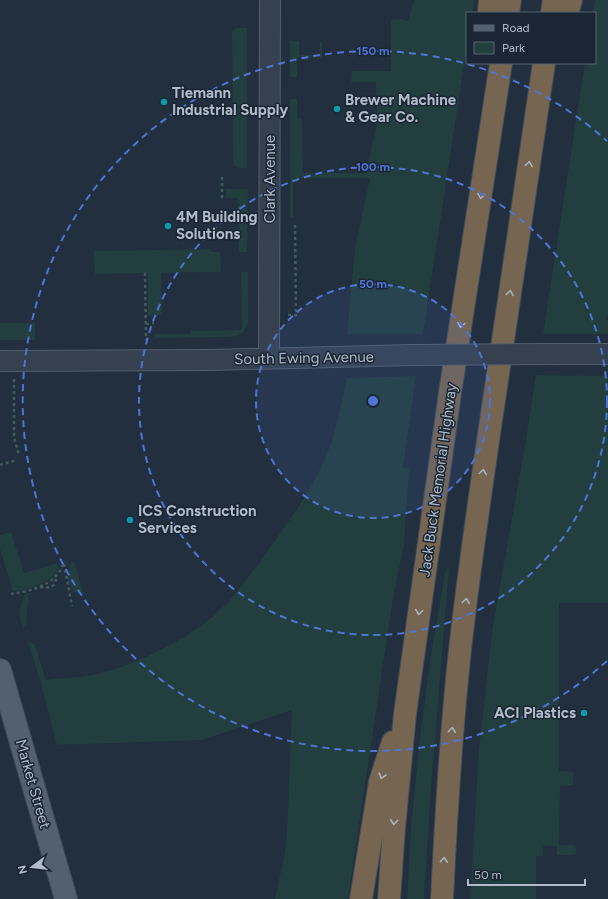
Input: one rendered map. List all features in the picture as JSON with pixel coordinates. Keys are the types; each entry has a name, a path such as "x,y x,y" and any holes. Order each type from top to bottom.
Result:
{"highway":[{"path":"489,12 490,0"},
{"path":"508,12 510,0"},
{"path":"552,12 554,0"},
{"path":"566,12 571,0"},
{"path":"487,64 487,158"},
{"name":"Jack Buck Memorial Highway","path":"389,899 405,714 450,393 501,64"},
{"path":"442,899 448,791 457,677 463,626 484,468 545,68"},
{"path":"361,899 380,782 391,745 405,714"}],"main road":[{"name":"Market Street","path":"0,670 8,720 66,899"}],"street":[{"name":"Clark Avenue","path":"269,358 270,0"},
{"name":"South Ewing Avenue","path":"0,361 209,360 413,355 608,354"}],"path":[{"path":"222,177 222,198"},
{"path":"288,315 297,315 295,225"},
{"path":"145,273 146,340"},
{"path":"146,324 154,323"},
{"path":"14,379 14,438 19,455"},
{"path":"0,465 17,460"},
{"path":"11,594 39,587 56,575 63,566 64,561 72,606"},
{"path":"39,587 52,587 56,580 56,575"}],"green space":[{"path":"414,0 474,0 472,12 466,12 466,52 423,334 347,334 355,248 370,178 293,178 293,217 290,217 290,99 297,99 297,118 302,119 303,173 366,173 377,124 376,82 351,82 352,71 391,71 391,20 401,19 408,21"},
{"path":"595,0 608,0 608,334 543,334 585,64 596,64 596,12 593,12"},
{"path":"235,28 247,28 247,168 241,168 233,164 232,30 235,30"},
{"path":"290,41 299,41 299,55 319,55 320,42 322,42 322,58 297,57 297,77 290,77"},
{"path":"226,189 248,189 247,252 239,252 238,198 225,198"},
{"path":"211,249 211,252 220,252 221,272 161,273 162,315 148,315 148,273 95,274 94,251"},
{"path":"241,272 248,272 248,323 242,333 231,337 155,338 155,334 191,334 191,331 242,330"},
{"path":"0,323 35,323 35,340 0,340"},
{"path":"536,375 608,376 608,603 559,603 559,771 574,772 573,785 560,786 559,845 574,845 576,847 576,854 557,855 557,846 543,846 543,856 536,856 536,899 470,899 479,750 492,631"},
{"path":"416,376 403,467 409,469 404,544 393,598 348,899 275,899 287,835 292,710 202,740 57,745 40,680 28,643 35,645 46,680 72,678 97,674 149,656 183,638 199,627 226,604 246,581 310,488 327,454 334,435 346,378"},
{"path":"11,532 24,573 58,563 58,569 51,578 45,582 24,590 13,591 0,549 0,535"},
{"path":"74,561 84,596 75,592 71,587 68,575 71,564"},
{"path":"446,568 449,568 431,788 424,899 407,899 411,827 420,738 432,649"},
{"path":"29,593 26,618 27,622 23,628 19,611 24,594"}],"place":[{"name":"Tiemann Industrial Supply","path":"164,102"},
{"name":"Brewer Machine & Gear Co.","path":"337,109"},
{"name":"4M Building Solutions","path":"168,226"},
{"name":"ICS Construction Services","path":"130,520"},
{"name":"ACI Plastics","path":"584,713"}]}
